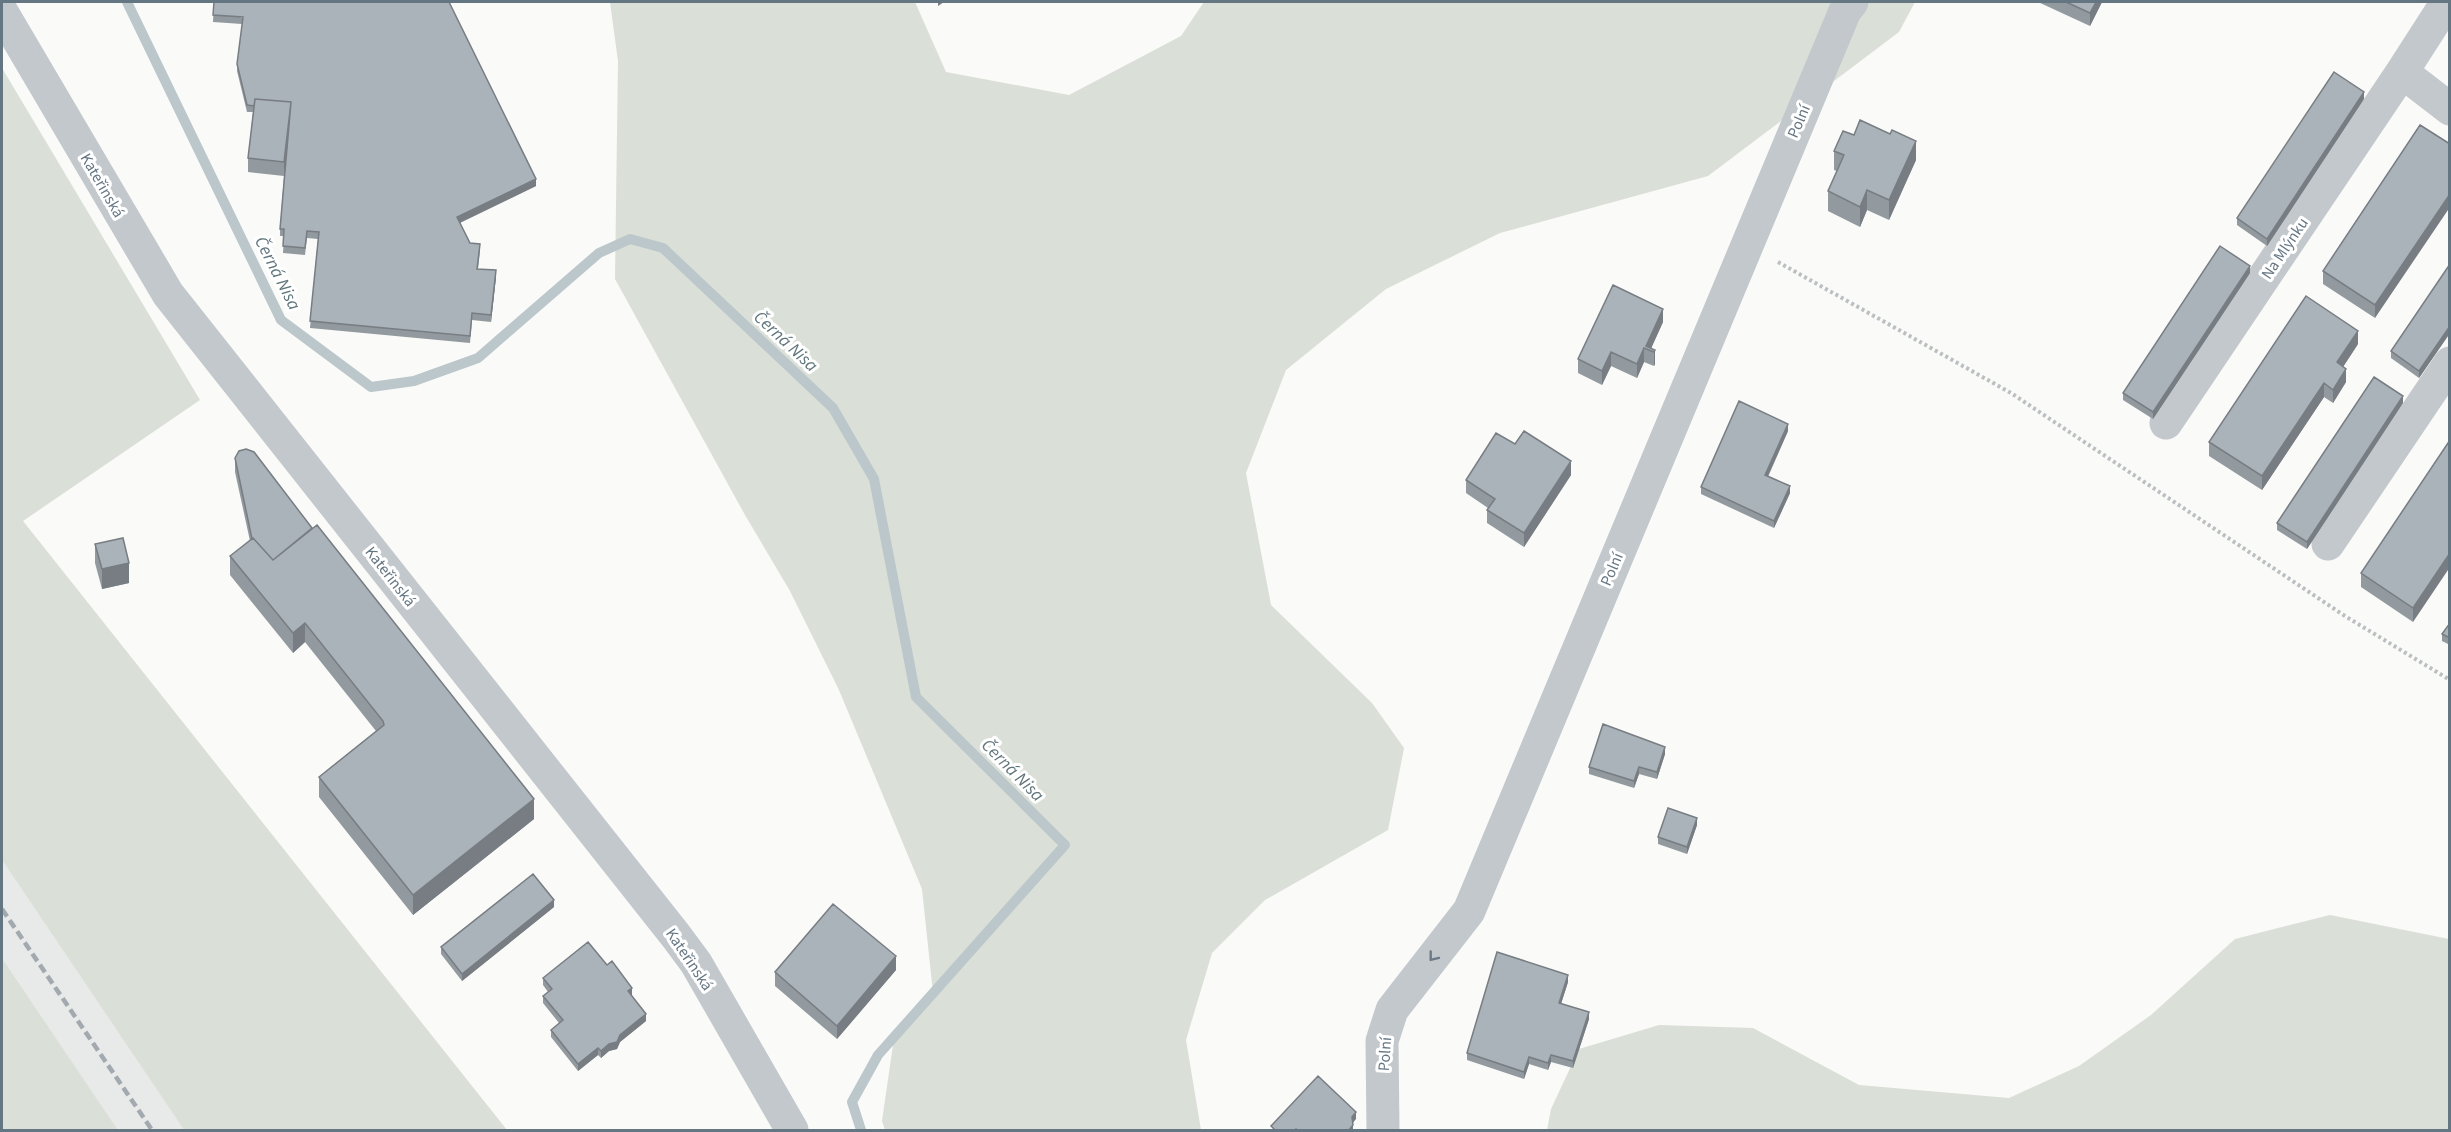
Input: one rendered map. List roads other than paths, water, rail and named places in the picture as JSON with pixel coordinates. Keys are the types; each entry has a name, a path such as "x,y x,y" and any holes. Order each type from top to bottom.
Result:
{"street":[{"name":"Polní","path":"1383,1131 1382,1041 1392,1010 1469,911 1746,244 1845,11 1852,2"},
{"name":"Na Mlýnku","path":"2166,423 2447,2"},
{"name":"Kateřinská","path":"2,12 168,294 682,945 706,981 792,1131"},
{"path":"2402,72 2450,109"},
{"path":"2328,544 2450,363"}],"waterway":[{"name":"Černá Nisa","path":"127,2 281,320 371,387 414,381 478,358 599,253 630,239 663,248 833,408 874,479 916,697 1065,845 878,1055 852,1102 861,1130"}],"railway":[{"path":"2,909 152,1130"}]}
